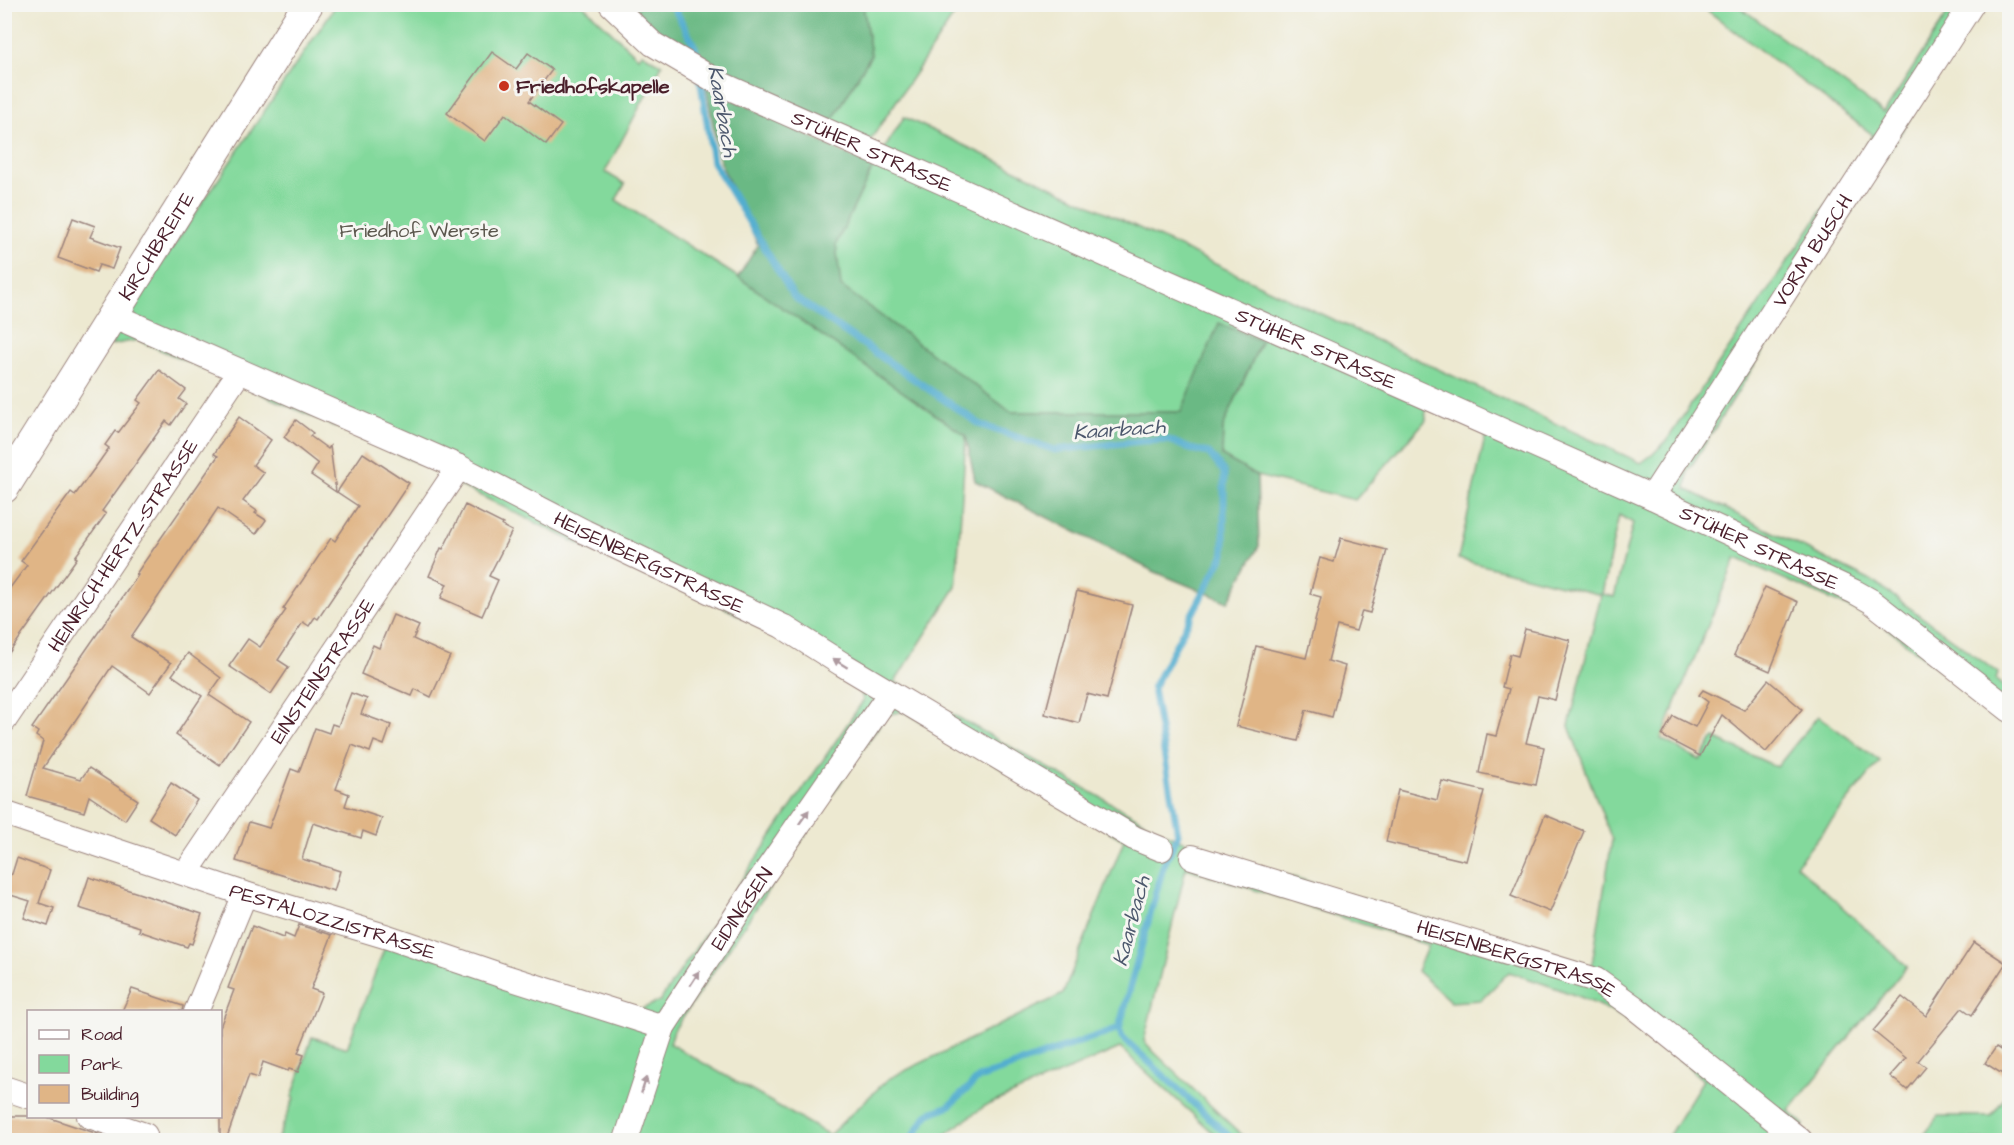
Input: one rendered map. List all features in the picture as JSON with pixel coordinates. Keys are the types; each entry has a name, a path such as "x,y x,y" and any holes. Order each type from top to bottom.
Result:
{"street":[{"name":"KIRCHBREITE","path":"4,488 308,4"},
{"name":"STÜHER STRASSE","path":"611,4 653,44 721,84 1652,497 1855,591 1871,601 2010,710"},
{"name":"VORM BUSCH","path":"1652,497 1972,4"},
{"name":"HEISENBERGSTRASSE","path":"115,313 128,322 459,467 585,532 782,626 1134,838 1161,849"},
{"name":"HEINRICH-HERTZ-STRASSE","path":"4,722 240,370"},
{"name":"EINSTEINSTRASSE","path":"186,873 459,467"},
{"name":"EIDINGSEN","path":"626,1140 663,1027 751,893 890,693"},
{"name":"PESTALOZZISTRASSE","path":"4,813 245,894 388,937 663,1027"},
{"name":"HEISENBERGSTRASSE","path":"1192,857 1596,980 1634,1007 1800,1140"},
{"path":"196,1010 245,894"},
{"path":"4,1089 27,1096"},
{"path":"97,1118 147,1131"}],"green space":[{"name":"Friedhof Werste","path":"336,5 583,5 638,57 642,53 662,65 605,172 625,184 616,200 738,277 966,436 956,587 895,682 1166,834 1206,850 1591,970 1612,840 1569,726 1601,595 1458,559 1486,433 1425,406 1426,420 1355,500 1257,476 1222,456 1223,427 1261,342 1182,412 1011,412 840,286 836,244 873,167 904,117 1641,463 1667,440 1873,135 1700,5 1737,5 1884,113 1953,5 1981,5 1688,471 1686,489 1877,584 1998,673 1996,680 2009,692 2009,730 1948,676 1875,619 1736,558 1661,739 1700,760 1714,738 1777,767 1818,716 1880,761 1796,865 1907,966 1789,1111 1804,1125 1792,1140 1666,1140 1703,1080 1654,1038 1622,1017 1580,997 1509,972 1481,1000 1451,1002 1417,971 1428,945 1186,868 1144,1041 1247,1140 1221,1140 1120,1048 985,1106 937,1140 277,1140 294,1098 292,1097 312,1037 347,1048 386,944 637,1011 660,1001 863,701 859,684 716,603 579,544 467,489 430,468 138,340 111,345 168,254","holes":["1619,515 1633,523 1614,597 1602,594","904,711 1124,840 1063,994 888,1079 829,1135 670,1044 674,1030 886,715"]},
{"path":"632,5 863,5 871,55 830,124 658,33"},
{"path":"863,5 961,5 869,142 830,124 871,55"},
{"path":"706,86 873,167 836,244 841,286 1011,412 1181,412 1219,323 1261,341 1223,427 1222,456 1257,476 1259,546 1228,602 1153,571 975,481 966,436 738,277 758,245 720,162"},
{"path":"2006,1096 2009,1098 2009,1140 1920,1140 1939,1116 1991,1116"}],"building":[{"name":"Friedhofskapelle","path":"492,52 516,69 528,53 552,70 529,101 561,125 546,145 505,114 485,141 447,113"},
{"path":"73,218 95,226 90,237 120,248 112,269 99,265 96,272 58,258"},
{"path":"159,370 186,390 179,399 186,404 171,425 166,421 102,511 106,514 4,660 4,596 27,565 21,561 71,492 75,495 97,465 109,448 105,445 115,431 118,433 141,403 137,400"},
{"path":"239,417 271,440 253,465 264,473 243,501 266,520 256,534 218,508 131,637 171,663 150,693 112,666 43,768 81,779 89,768 138,800 125,820 89,796 84,812 27,796 43,741 36,736 38,732 32,728 218,456 214,454"},
{"path":"296,420 313,433 310,436 328,449 330,446 336,492 311,475 318,464 284,437"},
{"path":"363,453 409,483 318,619 315,617 309,626 303,622 278,660 289,667 271,694 229,666 248,639 260,647 331,538 335,541 358,506 337,492"},
{"path":"465,505 512,531 489,576 498,580 482,616 441,598 447,584 429,576 441,548 443,549"},
{"path":"1341,538 1387,550 1370,613 1362,611 1356,631 1337,626 1328,661 1345,666 1332,717 1306,710 1298,741 1236,726 1256,646 1306,658 1321,597 1310,594 1320,558 1334,562"},
{"path":"1765,587 1798,602 1770,671 1734,655"},
{"path":"1077,591 1132,605 1107,699 1087,694 1079,723 1045,714"},
{"path":"393,615 419,626 413,639 450,656 431,697 415,689 412,696 361,674 373,645 379,648"},
{"path":"1525,629 1570,640 1555,700 1538,696 1526,743 1544,747 1536,785 1479,773 1487,734 1496,736 1509,689 1502,687 1510,654 1518,656"},
{"path":"188,653 221,678 209,695 249,722 220,765 176,735 202,696 172,675"},
{"path":"1768,680 1802,709 1766,752 1722,715 1700,756 1662,736 1673,716 1695,727 1708,702 1699,695 1703,690 1744,710"},
{"path":"351,693 367,699 361,714 391,725 384,745 374,741 370,752 352,745 336,789 349,794 345,806 382,818 376,836 363,831 361,838 313,823 302,859 340,871 334,891 236,861 249,822 269,828 291,769 299,772 315,728 329,733 332,724 338,726"},
{"path":"1442,781 1484,791 1466,861 1386,842 1398,790 1437,800"},
{"path":"171,783 197,800 175,835 149,818"},
{"path":"1545,815 1584,831 1550,912 1511,896"},
{"path":"17,858 50,870 39,903 54,908 48,926 24,918 30,901 4,893 4,878 12,874"},
{"path":"89,877 202,914 192,944 189,943 187,947 139,931 140,927 79,908"},
{"path":"299,925 332,935 311,989 322,993 298,1053 304,1055 298,1072 263,1062 258,1078 249,1075 226,1140 220,1140 222,1022 234,990 228,988 252,926 283,938 285,934 294,938"},
{"path":"1974,942 2006,963 1972,1015 1962,1008 1918,1061 1926,1067 1907,1090 1890,1076 1906,1058 1873,1031 1902,997 1926,1016"},
{"path":"132,989 183,1006 182,1010 122,1010"},
{"path":"1996,1047 2010,1056 2010,1079 1985,1063"},
{"path":"4,1116 50,1118 107,1137 106,1140 4,1140"}],"waterway":[{"name":"Kaarbach","path":"672,4 695,47 698,63"},
{"name":"Kaarbach","path":"700,77 713,162 794,297 981,425 1055,450 1169,440 1190,449 1209,453 1224,472 1224,554 1153,688 1178,834 1163,867 1119,1028 979,1078 949,1106 928,1114 911,1140"},
{"path":"1119,1028 1122,1037 1233,1140"}],"place":[{"name":"Friedhofskapelle","path":"504,86"}]}
